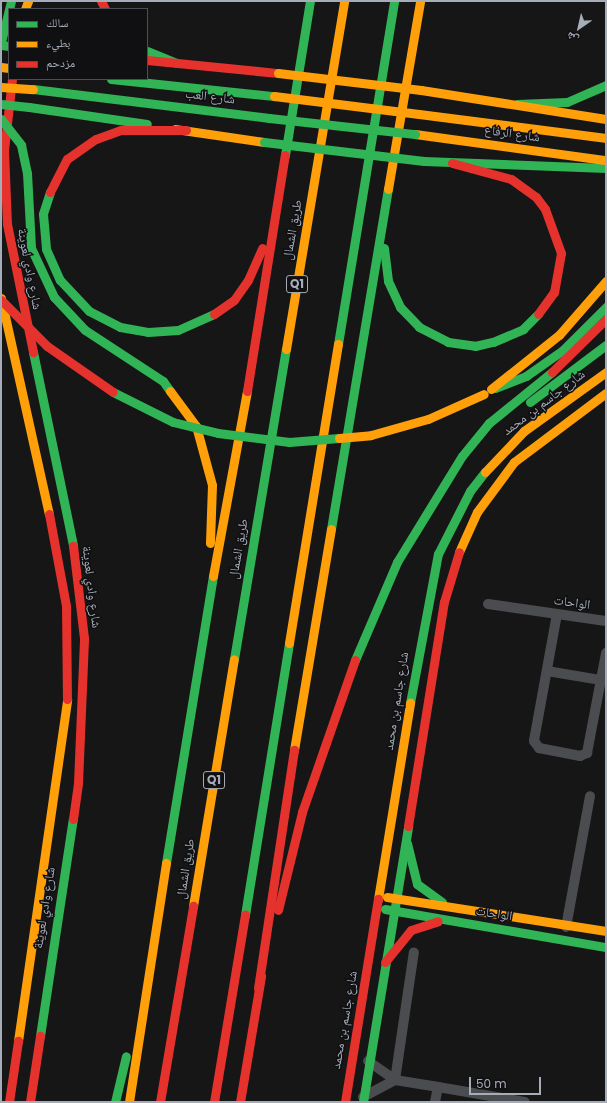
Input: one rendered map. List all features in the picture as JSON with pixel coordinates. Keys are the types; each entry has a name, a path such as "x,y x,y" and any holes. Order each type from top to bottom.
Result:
{"main road":[{"name":"طريق الشمال","path":"160,1102 344,1"},
{"path":"214,1102 394,1"},
{"path":"240,1102 258,988 263,937 420,1"},
{"path":"129,1102 144,997 205,616 243,414 309,2"},
{"path":"1,42 8,13"},
{"path":"148,51 176,63"},
{"path":"148,60 422,90 606,119"},
{"name":"شارع وادي لعوينة","path":"12,80 4,150 7,224 77,564 84,638 78,783 30,1102"},
{"name":"شارع العب","path":"121,80 274,96 419,114"},
{"path":"518,104 567,102 606,85"},
{"name":"شارع العب","path":"1,86 415,134"},
{"path":"1,104 264,142 424,161 606,168"},
{"name":"شارع الرفاع","path":"419,114 606,138"},
{"path":"1,119 21,145 27,173 31,248 54,297 85,330 163,381 196,426 212,485 205,616"},
{"path":"186,130 132,129 108,133 77,150 53,182 43,214 46,249 60,280 88,311 120,327 148,332 178,330 214,316 234,300 248,280 277,202"},
{"name":"شارع الرفاع","path":"415,134 606,160"},
{"path":"384,213 388,281 400,307 420,328 448,342 475,346 493,342 523,329 542,311 557,280 561,252 553,223 536,197 511,179 452,163"},
{"path":"488,391 559,335 606,281"},
{"path":"1,299 47,346 102,387 173,422 218,434 289,442 371,434 428,419 488,391 526,376 550,360 578,338 606,307"},
{"name":"شارع وادي لعوينة","path":"1,299 60,563 66,606 68,692 60,769 9,1102"},
{"path":"258,988 302,812 343,688 380,596 442,488 489,423 555,368 606,320"},
{"path":"442,488 502,425 606,345"},
{"name":"شارع جاسم بن محمد","path":"345,1102 428,594 443,543 470,491 496,457 524,431 606,372"},
{"name":"شارع جاسم بن محمد","path":"363,1100 444,602 460,544 486,497 514,462 606,393"},
{"path":"405,836 417,884 428,895 451,907"},
{"name":"الواحات","path":"379,896 566,927 606,932"},
{"name":"الواحات","path":"377,907 606,947"},
{"path":"385,962 415,927 450,920"},
{"path":"115,1102 144,997"},
{"path":"5,1102 10,1090"}],"street":[{"name":"الواحات","path":"488,604 606,621"},
{"path":"557,614 535,745 541,750 572,755 587,753 606,653"},
{"path":"547,671 601,680"},
{"path":"566,927 590,796"},
{"path":"363,1100 395,1080 414,952"},
{"path":"368,1062 395,1080 525,1102"},
{"path":"435,1102 438,1087"}],"traffic: fast":[{"path":"9,8 11,1"},
{"path":"285,155 310,1"},
{"path":"338,344 394,1"},
{"path":"1,42 8,13"},
{"path":"1,45 8,46"},
{"path":"148,51 176,63"},
{"path":"121,80 274,96"},
{"path":"517,104 567,102 606,85"},
{"path":"33,89 269,118"},
{"path":"1,104 29,107"},
{"path":"29,107 147,124"},
{"path":"269,118 415,134"},
{"path":"1,119 21,145 27,173"},
{"path":"264,142 424,161"},
{"path":"424,161 606,168"},
{"path":"27,173 31,248 54,297 85,330 163,381 170,391"},
{"path":"331,529 388,189"},
{"path":"50,192 43,214 46,249 60,280 89,311 120,327 148,332 178,330 214,314"},
{"path":"384,248 388,281 400,307 419,327 448,342 475,346 493,342 523,329 538,314"},
{"path":"495,388 526,376 563,350 606,307"},
{"path":"530,402 606,345"},
{"path":"234,659 286,349"},
{"path":"33,352 73,546"},
{"path":"355,660 397,562 462,456 489,423 552,372"},
{"path":"113,392 173,422 218,433 289,442 339,438"},
{"path":"410,703 438,554 470,491 485,472"},
{"path":"166,863 213,576"},
{"path":"245,915 289,643"},
{"path":"40,1036 73,819"},
{"path":"363,1102 408,826"},
{"path":"407,843 417,884 442,902"},
{"path":"385,909 606,947"},
{"path":"115,1102 126,1056"}],"traffic: slow":[{"path":"25,8 28,1"},
{"path":"286,349 344,1"},
{"path":"388,189 420,1"},
{"path":"1,67 8,68"},
{"path":"278,73 421,90"},
{"path":"1,87 33,89"},
{"path":"421,90 606,119"},
{"path":"274,96 419,114"},
{"path":"419,114 606,138"},
{"path":"175,129 264,142"},
{"path":"415,134 606,160"},
{"path":"491,389 559,335 606,281"},
{"path":"1,298 49,514"},
{"path":"289,643 338,344"},
{"path":"485,472 524,431 606,372"},
{"path":"170,391 196,426 212,485 210,543"},
{"path":"213,576 247,391"},
{"path":"459,552 477,512 514,462 606,393"},
{"path":"339,438 371,435 428,419 484,394"},
{"path":"294,750 331,529"},
{"path":"193,906 234,659"},
{"path":"18,1041 67,699"},
{"path":"378,899 410,703"},
{"path":"129,1102 166,863"},
{"path":"387,897 606,931"}],"traffic: jam":[{"path":"101,1 104,8"},
{"path":"148,60 278,73"},
{"path":"12,80 4,150 7,224 33,352"},
{"path":"50,192 67,159 96,139 121,130 186,130"},
{"path":"247,391 285,155"},
{"path":"452,163 511,179 536,197 545,209 561,253 554,292 538,314"},
{"path":"214,314 234,300 248,280 262,248"},
{"path":"1,300 47,346 113,392"},
{"path":"552,372 606,319"},
{"path":"49,514 66,606 67,699"},
{"path":"73,546 84,638 78,783 73,819"},
{"path":"408,826 444,602 459,552"},
{"path":"278,910 302,812 355,660"},
{"path":"258,988 294,750"},
{"path":"345,1102 378,899"},
{"path":"160,1102 193,906"},
{"path":"214,1102 245,915"},
{"path":"385,962 411,930 438,921"},
{"path":"240,1102 261,976"},
{"path":"30,1102 40,1036"},
{"path":"9,1102 18,1041"}]}
